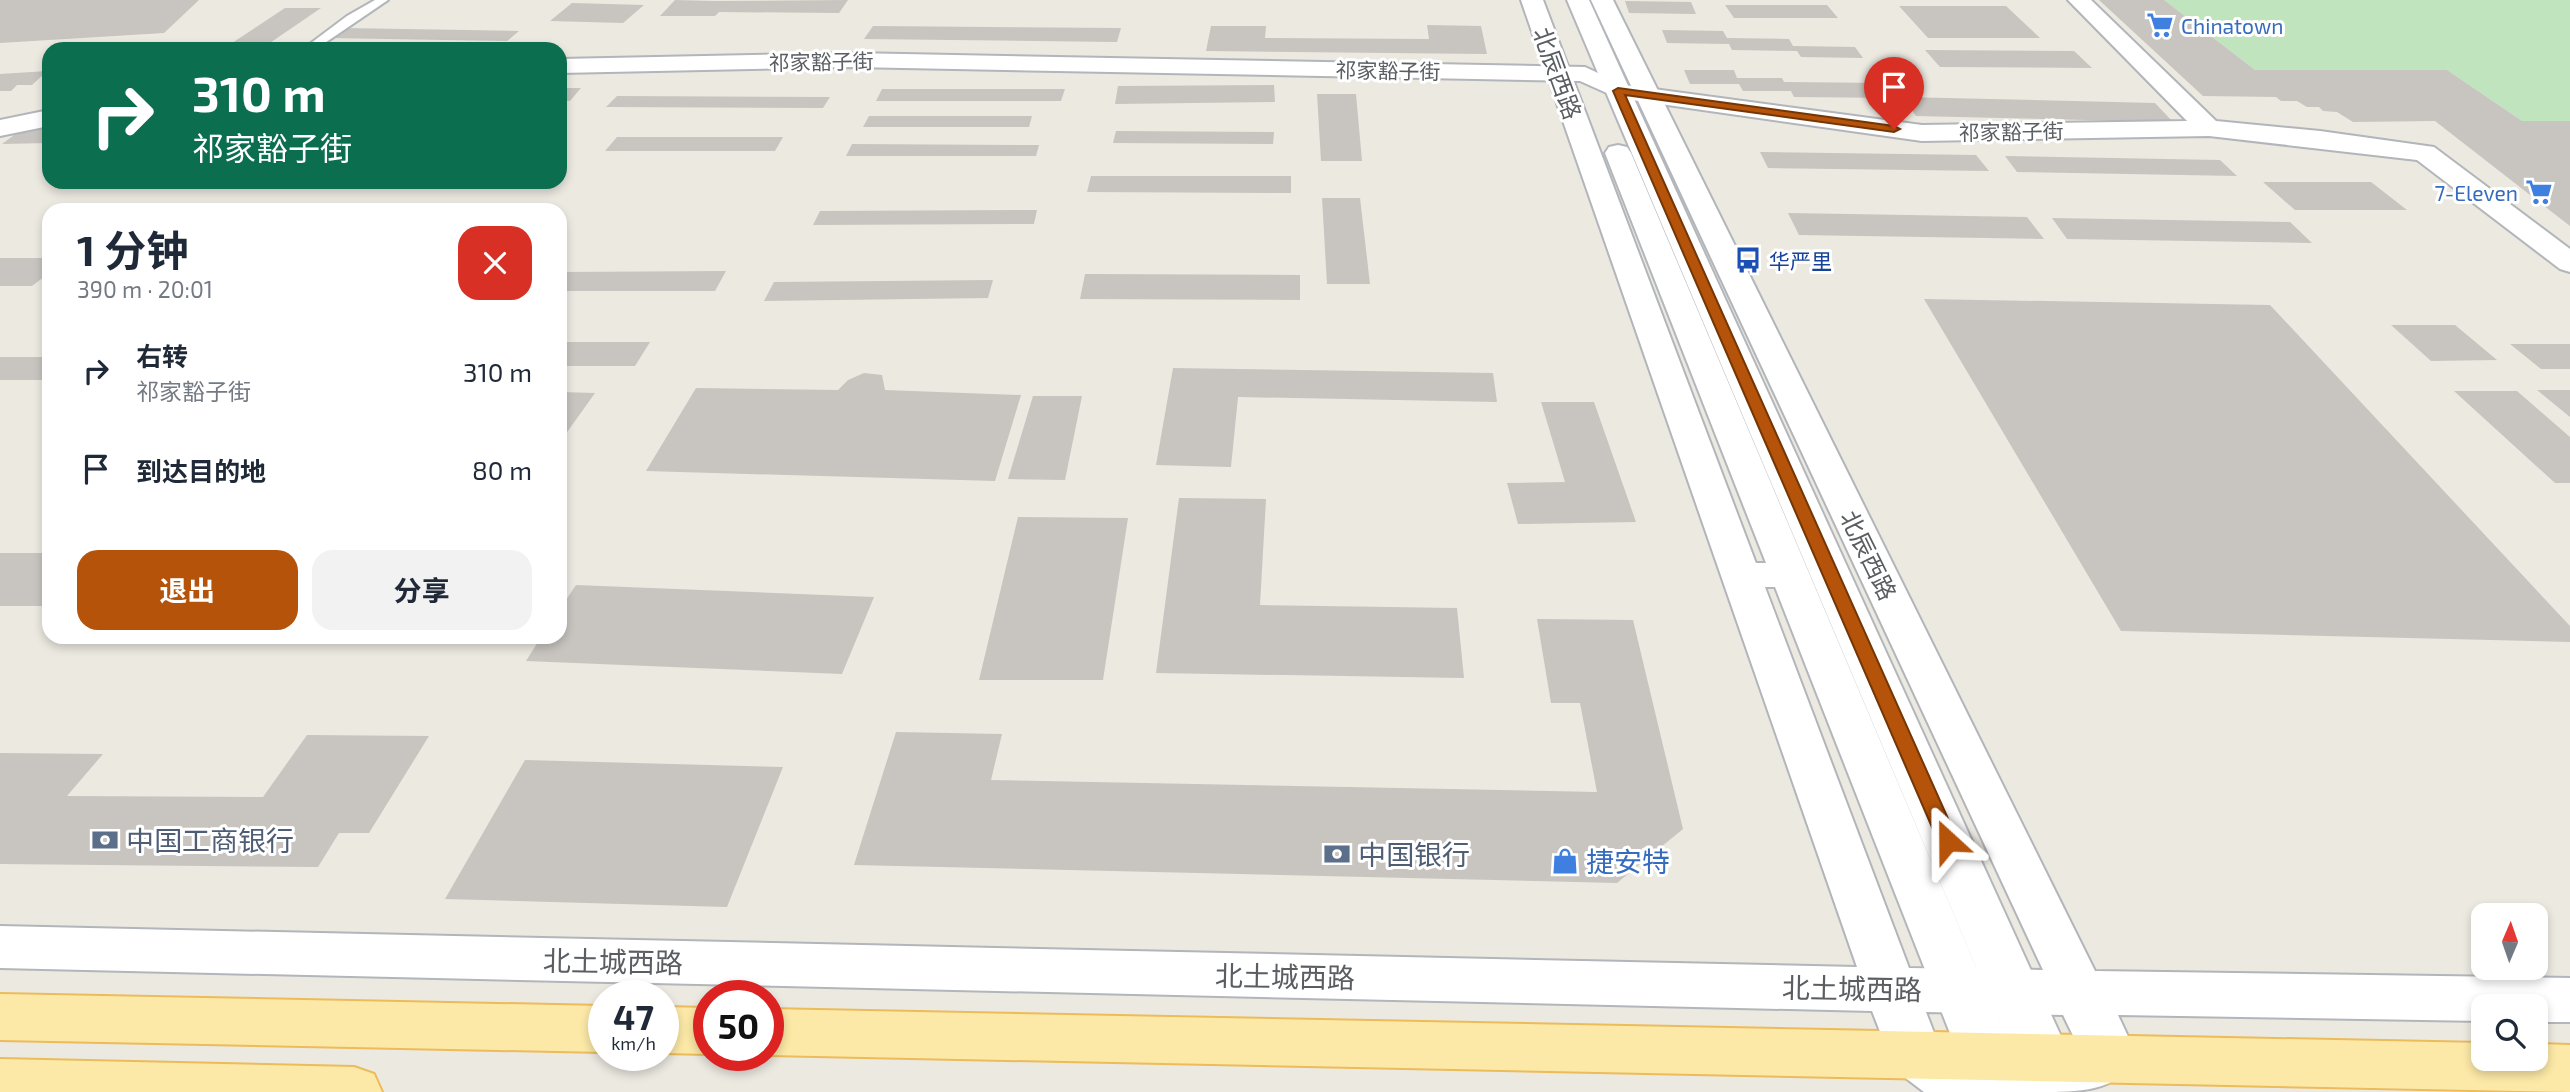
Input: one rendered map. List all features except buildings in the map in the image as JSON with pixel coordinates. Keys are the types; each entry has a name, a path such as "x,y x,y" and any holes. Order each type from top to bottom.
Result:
{"main road":[{"path":"0,1017 588,1028"},
{"path":"784,1032 1914,1053"},
{"path":"2111,1058 2570,1069"},
{"path":"1985,1080 2045,1080"},
{"path":"0,1084 354,1092"}],"street":[{"name":"北辰西路","path":"1532,0 1592,70 2014,990 2045,1080"},
{"name":"北辰西路","path":"1553,0 2079,992 2111,1058"},
{"name":"北辰西路","path":"1578,0 1592,70 1789,575 1961,991 1985,1080"},
{"name":"北辰西路","path":"1602,0 1592,70 1588,160 1742,575 1914,1053"},
{"path":"2079,0 2209,128"},
{"name":"祁家豁子街","path":"567,66 852,60 1592,70 1922,133 2209,128 2425,153 2570,263"},
{"path":"0,128 42,119"},
{"path":"1742,575 1789,575"},
{"name":"北土城西路","path":"0,947 1961,991 2570,1000"},
{"path":"1914,1053 1985,1080"},
{"path":"2045,1080 2111,1058"}],"lane":[{"path":"318,42 351,18 383,0"}],"green space":[{"path":"2164,0 2570,0 2570,121 2522,121 2447,70 2255,70"}],"place":[{"name":"Chinatown","path":"2160,25"},
{"name":"7-Eleven","path":"2539,192"},
{"name":"华严里","path":"1748,260"},
{"name":"中国工商银行","path":"105,840"},
{"name":"中国银行","path":"1337,854"},
{"name":"捷安特","path":"1565,861"}],"route":[{"path":"1894,129 1618,91 1948,841"}]}
